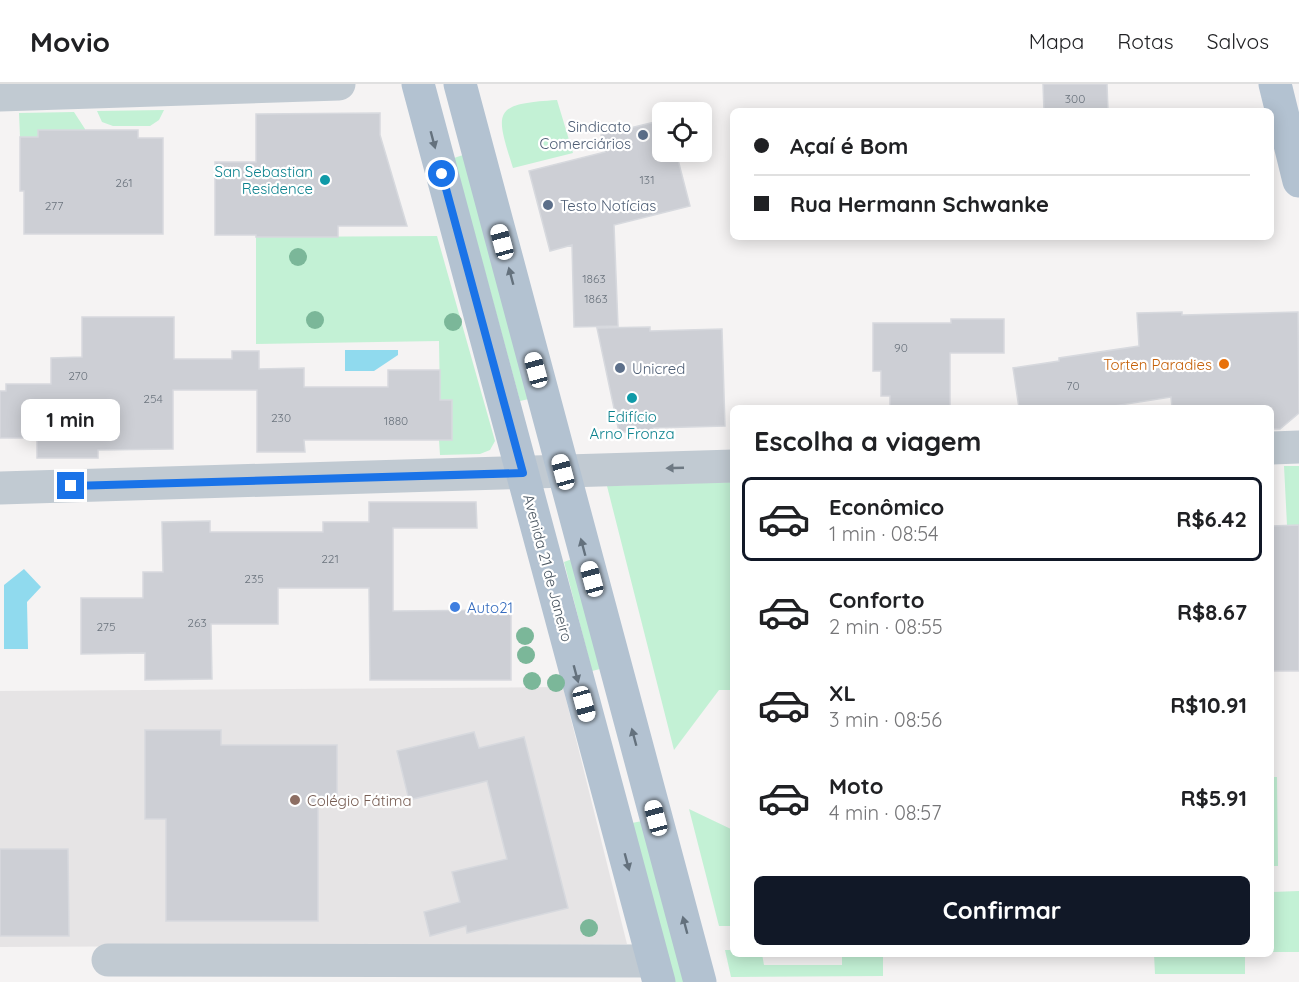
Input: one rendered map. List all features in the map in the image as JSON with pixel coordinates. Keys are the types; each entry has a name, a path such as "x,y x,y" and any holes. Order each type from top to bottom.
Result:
{"main road":[{"name":"Avenida 21 de Janeiro","path":"418,84 656,971"},
{"path":"460,84 700,982"},
{"path":"1275,84 1299,181"}],"street":[{"path":"0,95 339,84"},
{"path":"1274,448 1299,447"},
{"path":"0,488 730,466"},
{"path":"108,960 656,971"}],"shaded area":[{"name":"Colégio Fátima","path":"563,687 627,944 0,947 0,691"}],"green space":[{"path":"557,100 573,153 513,168 503,134 504,114 510,108 520,104"},
{"path":"164,110 159,120 150,126 113,126 102,122 97,111"},
{"path":"74,112 85,129 85,146 38,137 20,137 19,113"},
{"path":"463,155 529,399 520,401 454,158"},
{"path":"437,236 495,441 490,450 480,454 440,455 439,440 452,400 440,400 439,341 256,344 256,237"},
{"path":"1284,466 1299,466 1299,525 1287,525"},
{"path":"730,482 730,690 719,690 674,750 607,486"},
{"path":"572,559 600,669 592,671 564,562"},
{"path":"1274,777 1277,777 1278,866 1274,866"},
{"path":"689,809 730,829 730,926 719,926"},
{"path":"642,821 685,982 675,982 632,823"},
{"path":"1299,891 1299,952 1274,952 1274,892"},
{"path":"725,950 730,950 730,957 763,957 764,965 842,965 842,957 883,957 883,976 731,977"},
{"path":"1154,957 1245,957 1245,974 1155,974"}],"water":[{"path":"345,350 398,350 398,355 374,371 345,371"},
{"path":"24,569 41,587 27,602 28,649 4,649 4,585"}],"building":[{"path":"1043,84 1107,84 1108,108 1044,108"},
{"name":"San Sebastian Residence","path":"380,113 380,135 407,226 338,226 338,237 215,235 215,162 256,162 256,114"},
{"path":"652,123 652,162 679,162 690,206 614,225 618,326 574,327 572,245 550,251 529,171 605,152 601,135"},
{"path":"38,130 138,130 138,138 163,138 163,234 24,234 24,191 20,191 20,137 38,137"},
{"name":"Torten Paradies","path":"1182,312 1182,315 1298,312 1299,413 1280,429 1274,429 1274,405 1172,405 1171,397 1120,405 1019,405 1013,368 1059,361 1059,358 1139,346 1137,313"},
{"path":"82,317 174,317 174,359 232,359 232,351 259,351 259,369 304,368 304,387 388,387 388,370 440,370 440,400 452,400 452,440 304,440 305,452 257,452 257,390 173,390 173,449 98,450 98,458 37,458 37,438 0,438 0,391 6,391 6,384 51,384 51,358 82,357"},
{"path":"951,319 1004,319 1004,353 950,353 950,405 890,405 890,396 881,396 881,371 873,371 873,323 951,323"},
{"path":"650,327 650,331 722,329 725,426 653,428 653,432 619,432 597,328"},
{"path":"369,502 476,502 477,528 393,528 393,611 511,610 511,680 370,680 369,588 278,588 278,624 211,624 212,679 145,680 145,653 81,654 81,598 143,598 143,572 163,572 162,522 210,521 210,532 323,532 323,522 369,522"},
{"path":"1299,525 1299,671 1274,671 1274,526"},
{"path":"145,730 221,730 221,745 337,745 337,805 318,805 318,921 166,921 166,819 145,819"},
{"path":"474,732 479,748 524,737 568,908 467,933 466,926 430,936 424,912 460,902 452,872 507,859 487,781 409,800 397,751"},
{"path":"0,849 68,849 69,936 0,936"}],"place":[{"name":"Sindicato Comerciários","path":"643,135"},
{"name":"San Sebastian Residence","path":"325,180"},
{"name":"Testo Notícias","path":"548,205"},
{"name":"Torten Paradies","path":"1224,364"},
{"name":"Unicred","path":"620,368"},
{"name":"Edifício Arno Fronza","path":"632,398"},
{"name":"Auto21","path":"455,607"},
{"name":"Colégio Fátima","path":"295,800"}],"route":[{"path":"71,486 523,473 442,174"}]}
